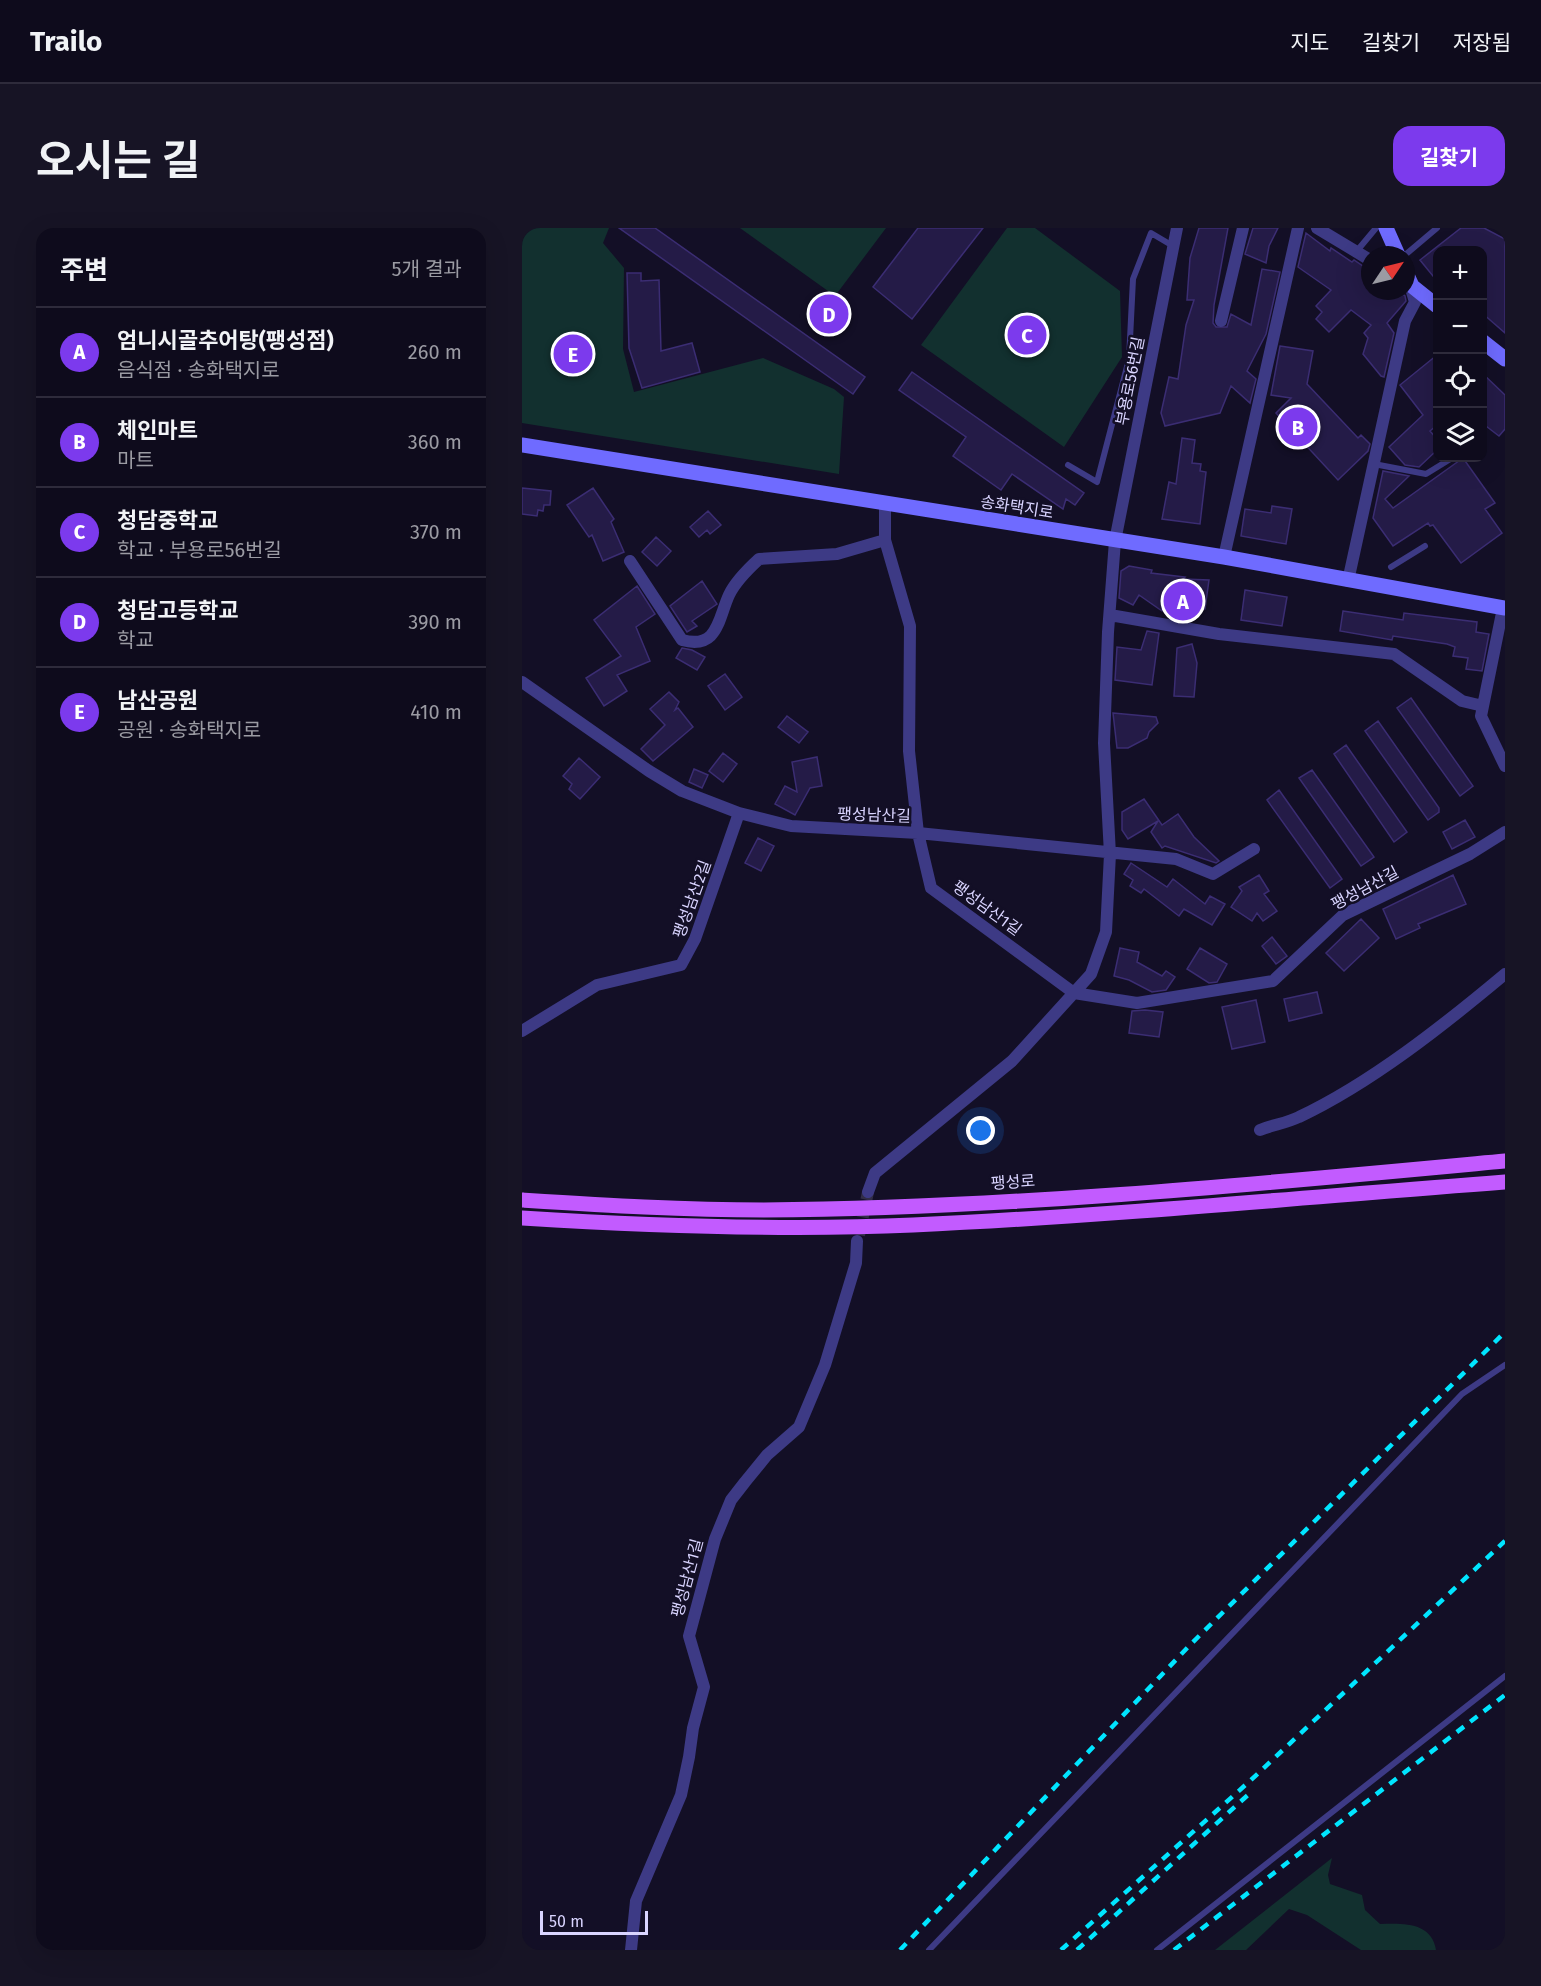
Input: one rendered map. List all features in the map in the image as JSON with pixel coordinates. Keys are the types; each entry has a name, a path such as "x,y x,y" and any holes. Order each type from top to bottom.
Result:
{"main road":[{"name":"팽성로","path":"522,1200 635,1207 763,1210 913,1207 1258,1184 1505,1161"},
{"path":"522,1218 634,1225 752,1227 912,1225 1505,1182"}],"street":[{"name":"부용로56번길","path":"1074,993 1091,974 1106,932 1110,854 1104,743 1115,541 1177,228"},
{"path":"1221,321 1243,228"},
{"path":"1224,558 1298,228"},
{"path":"1317,228 1361,255"},
{"path":"1386,228 1394,246"},
{"path":"1415,287 1433,303"},
{"path":"1348,581 1405,321 1414,300"},
{"path":"1487,345 1505,359"},
{"name":"송화택지로","path":"522,445 1224,558 1504,608"},
{"name":"팽성남산1길","path":"885,504 885,540 910,626 909,751 918,833 932,888 1074,993"},
{"path":"630,561 682,640 692,643 702,642 712,636 730,593 759,559 837,554 885,540"},
{"path":"1504,608 1481,716 1505,766"},
{"path":"1110,615 1219,634 1394,654 1462,700 1483,706"},
{"name":"팽성남산길","path":"522,682 649,771 682,791 739,813 791,826 918,833 1176,859 1213,874 1254,849"},
{"name":"팽성남산2길","path":"522,1031 597,985 681,965 689,956 696,939 739,813"},
{"name":"팽성남산길","path":"1074,993 1137,1003 1273,981 1342,915 1470,854 1505,832"},
{"path":"1260,1130 1297,1118 1363,1079 1427,1038 1505,974"},
{"path":"868,1192 875,1173 1012,1061 1074,993"},
{"name":"팽성남산1길","path":"630,1950 636,1901 681,1795 693,1728 704,1687 689,1636 715,1539 731,1500 767,1455 799,1427 825,1365 856,1263 857,1241"}],"lane":[{"path":"1356,252 1376,228"},
{"path":"1415,247 1437,228"},
{"path":"1068,465 1097,482 1129,359 1133,279 1151,233 1173,246"},
{"path":"1374,464 1426,474 1446,462"},
{"path":"1391,567 1425,546"},
{"path":"929,1950 1462,1394 1505,1365"},
{"path":"1157,1950 1505,1676"}],"green space":[{"path":"522,228 609,228 603,243 624,268 623,349 634,392 763,358 834,389 844,397 839,474 522,423"},
{"path":"740,228 886,228 835,296"},
{"path":"1007,228 1035,228 1120,291 1122,357 1064,447 921,345"},
{"path":"1332,1858 1328,1875 1330,1884 1362,1895 1365,1910 1380,1924 1407,1924 1423,1929 1429,1934 1436,1950 1361,1950 1307,1915 1289,1909 1246,1950 1215,1950"}],"building":[{"path":"619,228 655,228 865,377 853,394"},
{"path":"918,228 983,228 912,319 873,287"},
{"path":"1199,228 1228,228 1214,305 1213,323 1216,327 1227,327 1231,314 1251,325 1262,269 1280,272 1266,334 1247,371 1256,379 1250,403 1231,386 1220,413 1165,426 1161,413 1169,377 1178,379 1186,325 1194,300 1187,300 1190,258"},
{"path":"1253,228 1278,228 1269,246 1266,263 1245,254"},
{"path":"1461,228 1484,228 1505,239 1505,333 1487,317 1487,246 1438,246"},
{"path":"1306,233 1330,251 1331,248 1352,262 1354,260 1361,265 1361,300 1406,300 1387,323 1394,333 1384,377 1363,354 1368,338 1364,333 1371,325 1351,310 1329,332 1316,319 1322,312 1316,306 1331,290 1298,267"},
{"path":"1433,250 1433,276 1420,260"},
{"path":"627,273 641,273 641,281 659,280 661,351 692,343 700,372 642,388 629,348"},
{"path":"1280,346 1313,351 1307,384 1358,438 1361,435 1370,444 1368,451 1338,480 1276,413 1291,398 1271,395"},
{"path":"1433,358 1433,428 1430,431 1433,434 1433,454 1419,467 1405,465 1389,447 1423,415 1400,385"},
{"path":"912,372 1084,493 1075,505 1066,499 1063,509 1012,474 1001,490 953,456 966,437 899,390"},
{"path":"1487,378 1505,395 1505,429 1499,436 1487,427"},
{"path":"1182,438 1195,440 1192,463 1201,464 1200,471 1206,472 1200,524 1162,519 1169,482 1176,484"},
{"path":"1457,462 1466,462 1495,503 1485,509 1502,533 1461,563 1433,525 1430,526 1428,523 1393,546 1373,518 1383,471 1409,476 1385,499 1393,508"},
{"path":"522,488 551,491 550,505 544,505 543,511 538,510 537,516 522,514"},
{"path":"593,488 614,519 611,522 624,552 603,561 592,535 589,537 567,505"},
{"path":"1272,506 1292,509 1286,544 1241,536 1245,509 1271,513"},
{"path":"708,511 721,525 710,534 707,530 699,537 690,527"},
{"path":"656,537 671,551 657,566 642,552"},
{"path":"1129,566 1152,570 1151,573 1185,577 1183,579 1209,580 1205,609 1196,608 1194,613 1179,613 1179,604 1163,603 1162,611 1139,595 1133,605 1119,598 1121,571"},
{"path":"702,581 717,604 692,621 697,626 687,632 670,606"},
{"path":"637,586 655,614 636,627 650,661 617,675 627,691 604,706 586,678 621,656 594,620"},
{"path":"1245,590 1287,597 1282,626 1241,620"},
{"path":"1343,611 1403,620 1404,613 1477,622 1476,632 1489,634 1482,671 1466,669 1468,658 1453,656 1455,647 1447,644 1393,636 1392,640 1340,631"},
{"path":"1147,631 1159,633 1152,685 1115,680 1117,647 1141,650"},
{"path":"1192,644 1197,663 1194,697 1174,696 1177,648"},
{"path":"682,648 705,657 697,670 676,658"},
{"path":"725,674 742,697 725,710 708,686"},
{"path":"669,692 679,702 675,710 678,708 693,727 653,761 641,749 665,725 650,709"},
{"path":"1411,698 1473,786 1460,796 1397,708"},
{"path":"1113,713 1156,717 1158,723 1149,732 1147,738 1128,748 1117,748"},
{"path":"787,716 808,732 799,743 778,727"},
{"path":"1378,721 1439,808 1439,812 1428,820 1365,731"},
{"path":"1346,745 1407,832 1394,842 1334,754"},
{"path":"723,753 737,764 723,782 709,771"},
{"path":"817,757 822,786 810,788 795,815 775,804 785,786 797,792 792,762"},
{"path":"579,758 600,777 580,799 569,789 572,784 563,776"},
{"path":"694,769 708,775 702,788 689,782"},
{"path":"1312,770 1374,857 1361,866 1299,778"},
{"path":"1279,790 1342,879 1330,888 1267,800"},
{"path":"1144,799 1162,825 1178,814 1194,837 1219,861 1216,863 1165,846 1162,848 1151,832 1158,821 1128,839 1122,830 1122,812"},
{"path":"1465,820 1475,837 1452,849 1443,832"},
{"path":"758,838 774,846 761,871 745,863"},
{"path":"1131,863 1167,887 1173,879 1205,904 1210,896 1225,904 1212,925 1184,909 1179,916 1144,889 1141,893 1130,886 1133,880 1124,874"},
{"path":"1259,875 1269,891 1264,894 1277,911 1263,921 1257,913 1252,921 1231,907 1242,891 1239,887"},
{"path":"1453,875 1466,904 1418,924 1420,928 1396,939 1383,909"},
{"path":"1361,919 1379,938 1344,971 1326,953"},
{"path":"1272,937 1287,956 1276,964 1262,946"},
{"path":"1120,948 1139,952 1137,962 1162,976 1166,971 1175,977 1166,990 1152,992 1129,980 1114,976"},
{"path":"1200,948 1227,964 1217,982 1209,983 1187,969"},
{"path":"1317,992 1322,1013 1289,1021 1284,999"},
{"path":"1256,1000 1265,1042 1232,1049 1222,1007"},
{"path":"1132,1011 1163,1012 1159,1037 1129,1033"}],"tunnel":[{"path":"859,1235 868,1192"}],"railway":[{"path":"900,1950 1190,1645 1505,1332"},
{"path":"1061,1950 1251,1780 1505,1541"},
{"path":"1174,1950 1505,1695"},
{"path":"1077,1950 1249,1794"}],"place":[{"name":"청담고등학교","path":"829,314"},
{"name":"청담중학교","path":"1027,335"},
{"name":"남산공원","path":"573,354"},
{"name":"체인마트","path":"1298,427"},
{"name":"엄니시골추어탕(팽성점)","path":"1183,601"}]}
